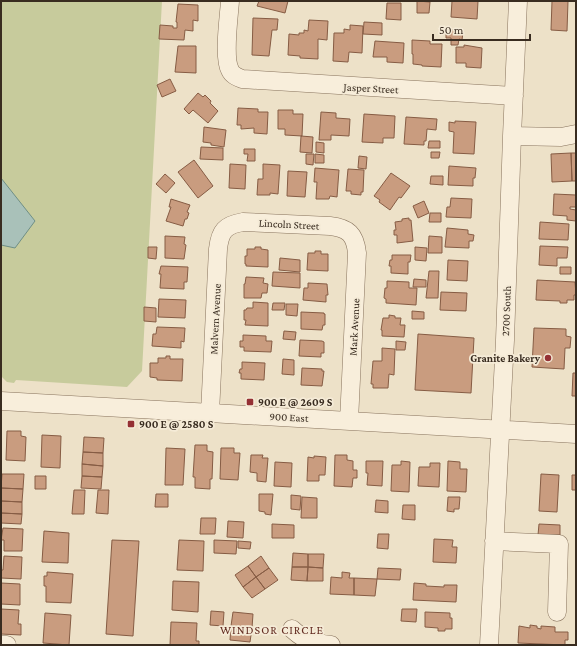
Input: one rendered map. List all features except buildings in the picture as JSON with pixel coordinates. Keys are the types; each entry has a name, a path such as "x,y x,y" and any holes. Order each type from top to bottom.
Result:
{"street":[{"name":"Jasper Street","path":"230,1 227,53 228,64 230,72 237,77 247,80 514,96"},
{"name":"2700 South","path":"489,645 500,430 518,1"},
{"path":"512,136 561,136 576,134"},
{"name":"Lincoln Street","path":"226,228 237,223 249,222 335,226 351,234"},
{"name":"Malvern Avenue","path":"210,413 218,249 220,238 226,228"},
{"name":"Mark Avenue","path":"349,421 357,259 356,246 351,234"},
{"name":"900 East","path":"1,401 576,434"},
{"path":"494,541 559,544 557,612"},
{"path":"292,628 303,639 327,645"},
{"path":"1,645 7,645"}],"green space":[{"path":"1,1 162,1 142,371 127,387 16,380 14,383 7,382 1,376"}],"water":[{"path":"1,178 35,221 15,248 1,245"}],"place":[{"name":"Granite Bakery","path":"548,358"},
{"name":"900 E @ 2609 S","path":"250,402"},
{"name":"900 E @ 2580 S","path":"131,424"}],"district":[{"name":"WINDSOR CIRCLE","path":"272,630"}]}
